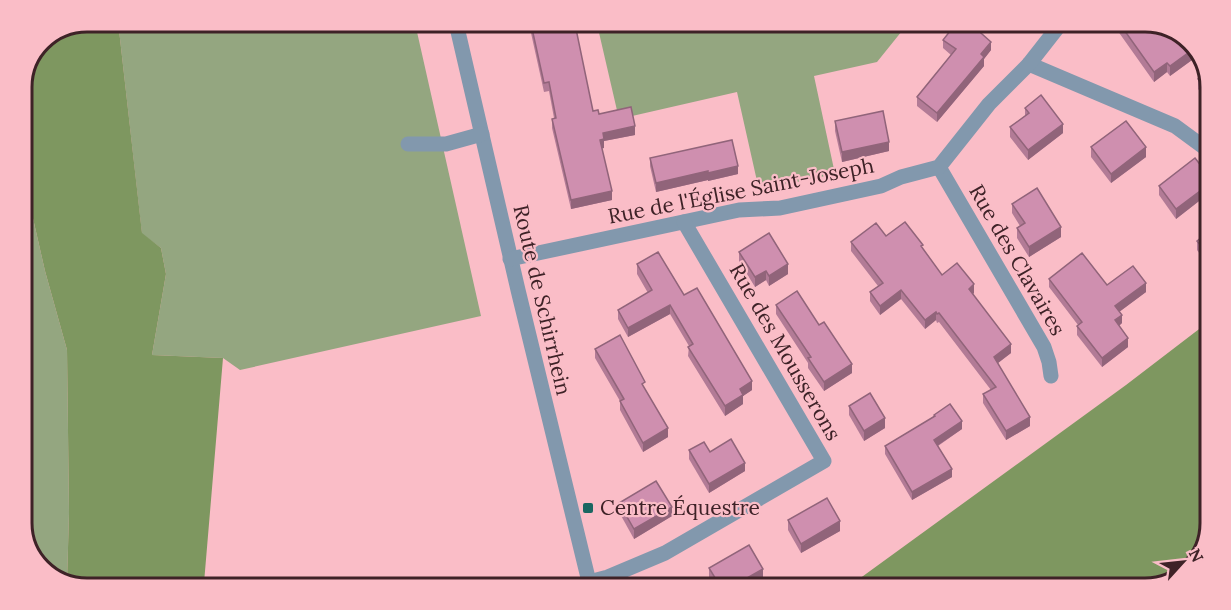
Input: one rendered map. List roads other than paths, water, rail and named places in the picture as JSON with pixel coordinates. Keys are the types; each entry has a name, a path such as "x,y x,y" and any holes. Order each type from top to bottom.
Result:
{"street":[{"name":"Route de Schirrhein","path":"458,32 510,259 588,579"},
{"path":"939,167 989,104 1029,64 1054,32"},
{"path":"1029,64 1175,126 1199,144"},
{"path":"408,144 446,144 482,135"},
{"name":"Rue de l'Église Saint-Joseph","path":"510,259 739,210 780,208 881,186 900,177 939,167"},
{"name":"Rue des Clavaires","path":"939,167 1044,347 1051,376"},
{"name":"Rue des Mousserons","path":"603,579 665,553 824,461 684,222"}],"place":[{"name":"Centre Équestre","path":"588,508"}]}
